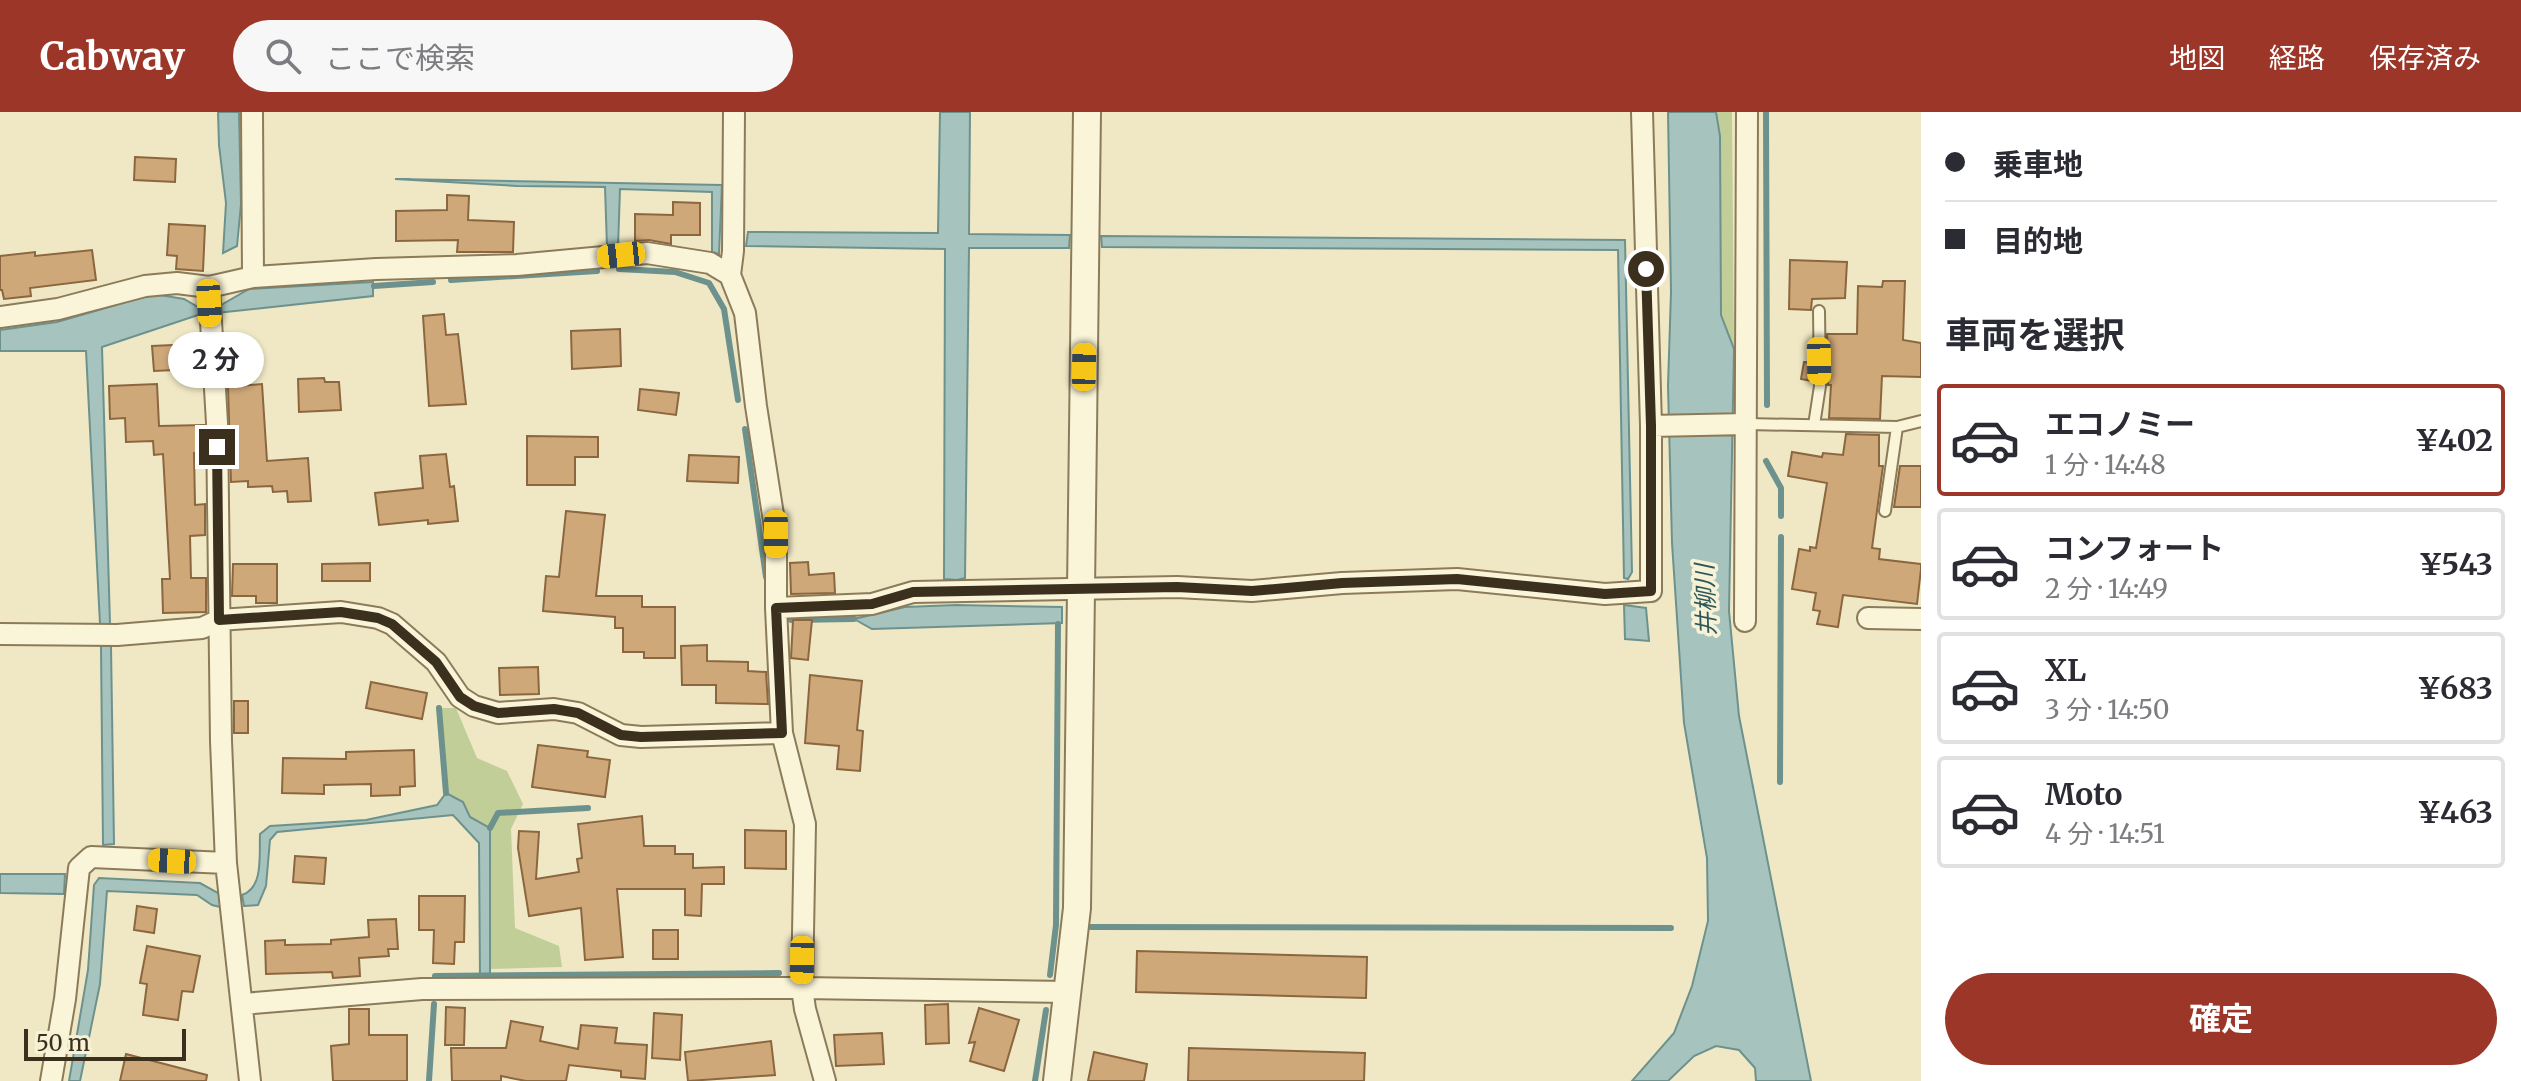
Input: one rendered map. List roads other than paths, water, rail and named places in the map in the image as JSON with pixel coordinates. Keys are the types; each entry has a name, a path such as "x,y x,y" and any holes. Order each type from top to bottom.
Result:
{"street":[{"path":"252,112 253,277"},
{"path":"734,112 733,251 730,275 745,313 776,534 782,733 805,824 802,988 825,1081"},
{"path":"1057,1081 1077,908 1087,112"},
{"path":"776,608 872,604 913,592 1177,587 1252,591 1342,583 1457,579 1605,594 1651,591 1651,426 1642,112"},
{"path":"1745,621 1747,112"},
{"path":"209,303 253,277 376,269 517,265 647,253 710,263 730,275"},
{"path":"0,317 58,309 145,286 177,283 209,303"},
{"path":"209,303 217,423 226,863 250,1081"},
{"path":"1651,426 1747,424"},
{"path":"0,634 117,635 202,628 219,620 341,612 378,618 392,624 436,662 460,697 474,706 498,713 554,709 578,713 621,735 641,737 782,733"},
{"path":"1868,618 1921,619"},
{"path":"51,1081 65,999 79,868 91,857 226,863"},
{"path":"243,1004 422,989 802,988 1068,992"}],"lane":[{"path":"1814,425 1820,386 1819,311"},
{"path":"1747,424 1897,427 1921,421"},
{"path":"1885,511 1897,427"}],"water":[{"path":"218,112 239,112 241,204 237,246 223,253 226,203"},
{"path":"940,112 970,112 969,234 1070,235 1069,248 969,248 965,578 957,580 944,579 945,249 746,246 748,232 938,233"},
{"name":"井柳川","path":"1668,112 1716,112 1720,136 1721,315 1734,349 1729,611 1739,716 1811,1081 1756,1081 1755,1068 1739,1050 1716,1046 1694,1056 1668,1081 1632,1081 1674,1033 1692,986 1708,921 1707,858 1684,723 1672,543 1668,386 1671,292"},
{"path":"395,179 722,185 719,254 712,252 712,192 620,189 618,247 607,247 605,187"},
{"path":"1101,236 1625,240 1632,572 1628,579 1624,578 1618,250 1102,247"},
{"path":"373,282 373,296 198,315 102,347 110,624 100,624 86,351 0,351 0,330 57,322 154,294 184,299 198,307 221,305 249,289"},
{"path":"1624,605 1646,608 1649,641 1625,639"},
{"path":"905,607 1062,607 1062,623 872,629 854,619"},
{"path":"101,646 111,646 114,844 103,845"},
{"path":"446,793 463,802 470,817 490,828 490,979 480,979 479,843 453,815 277,832 270,840 266,886 258,905 244,906 242,895 249,891 257,878 260,834 270,826 366,820 437,805"},
{"path":"0,874 65,874 64,894 0,893"},
{"path":"99,878 200,883 220,894 220,907 197,895 107,891 100,984 80,1081 69,1081 88,970 94,885"}],"waterway":[{"path":"1766,112 1767,405"},
{"path":"619,269 675,272 709,283 724,309 738,400"},
{"path":"451,280 597,271"},
{"path":"374,286 433,282"},
{"path":"745,429 766,577"},
{"path":"1766,461 1781,488 1781,516"},
{"path":"1780,782 1781,537"},
{"path":"791,620 854,619"},
{"path":"1050,975 1056,925 1058,624"},
{"path":"439,708 446,793"},
{"path":"490,828 498,813 588,808"},
{"path":"1091,927 1671,928"},
{"path":"435,976 779,973"},
{"path":"429,1081 434,1004"},
{"path":"1035,1081 1046,1010"}]}
